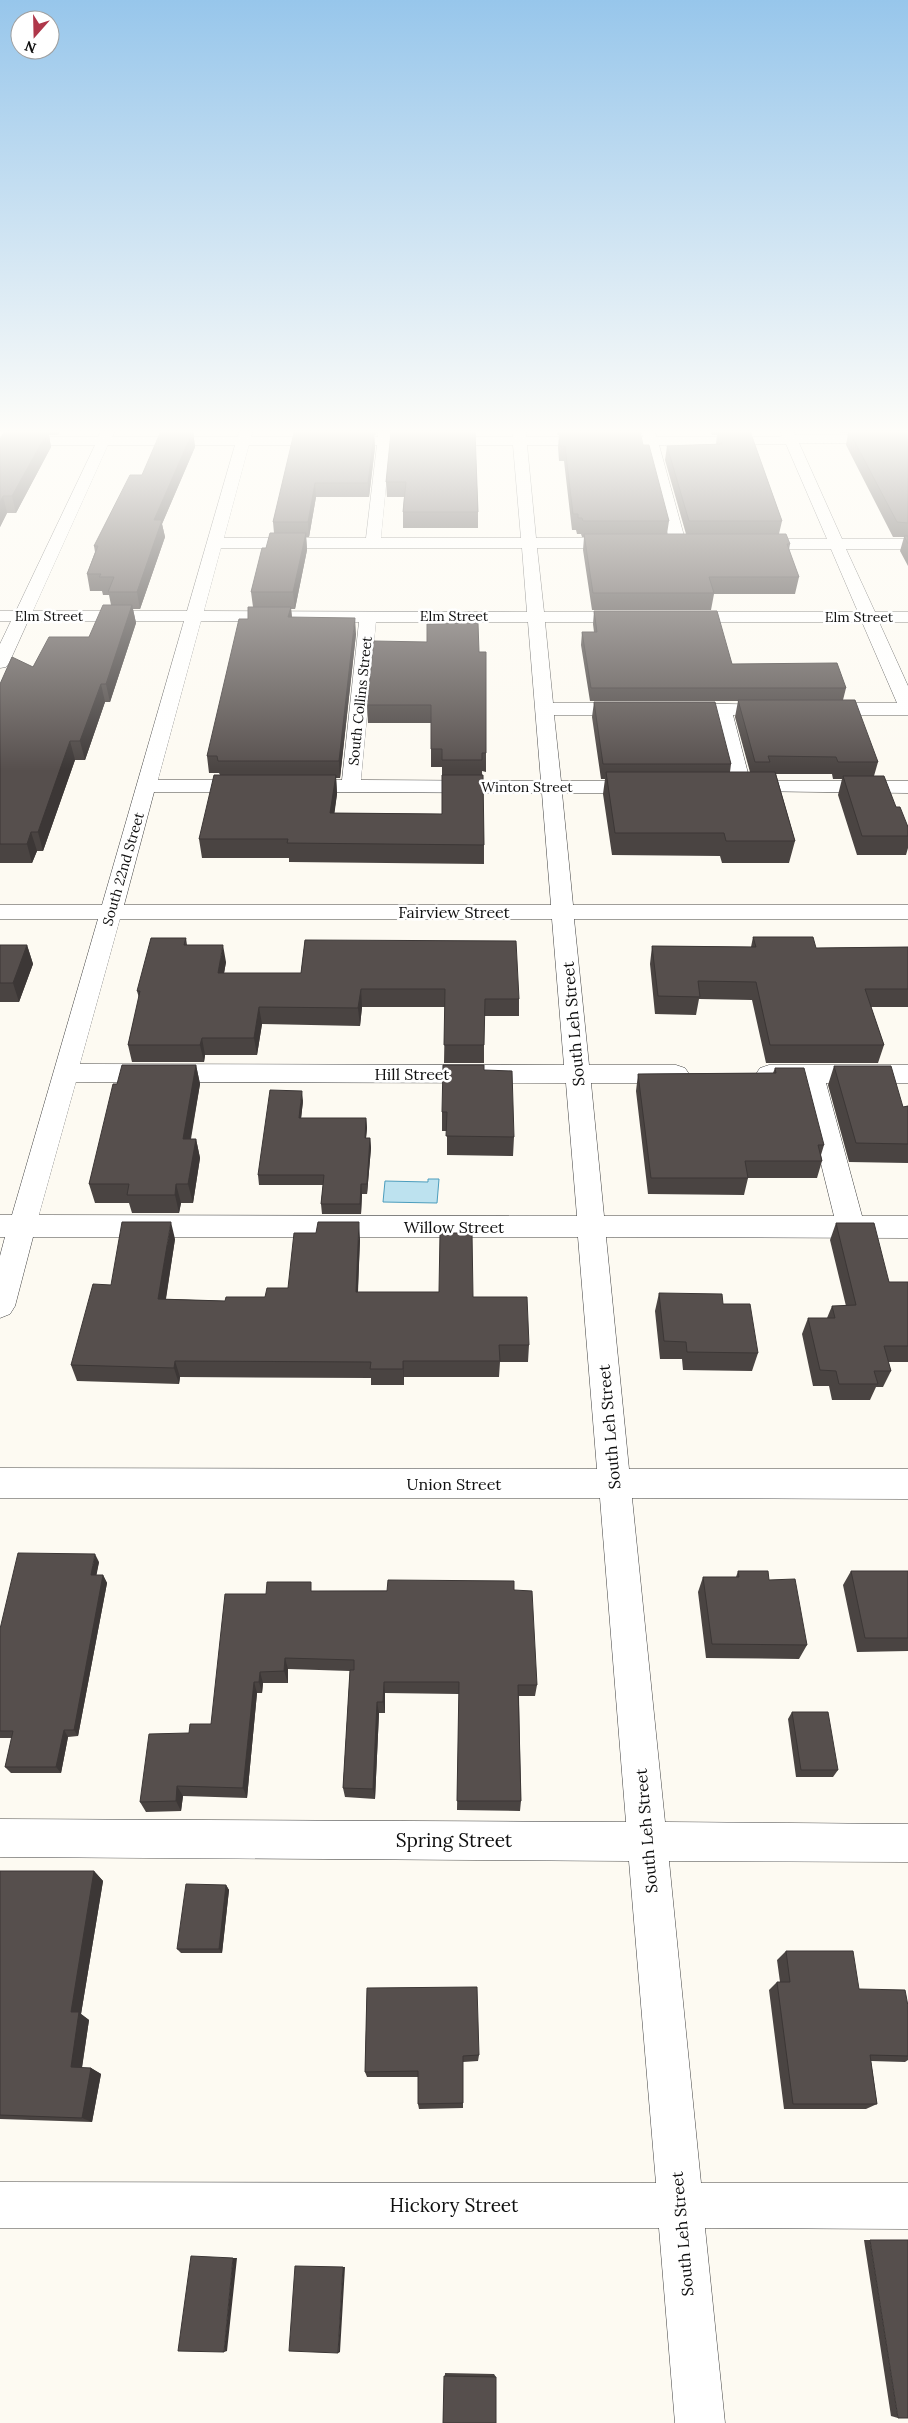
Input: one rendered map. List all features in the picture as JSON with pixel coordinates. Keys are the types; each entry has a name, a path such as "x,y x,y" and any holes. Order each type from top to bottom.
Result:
{"street":[{"path":"0,663 56,544"},
{"name":"South 22nd Street","path":"0,1306 11,1226 66,1073 216,544"},
{"name":"South Leh Street","path":"530,544 700,2423"},
{"path":"545,708 908,708 836,544"},
{"name":"Elm Street","path":"0,616 644,617"},
{"name":"South Collins Street","path":"351,786 368,616"},
{"name":"Elm Street","path":"663,617 908,617"},
{"path":"722,709 733,787 908,787"},
{"name":"Winton Street","path":"147,786 656,787"},
{"name":"Fairview Street","path":"0,912 908,912"},
{"name":"Hill Street","path":"66,1073 704,1074"},
{"path":"743,1074 908,1074"},
{"path":"811,1074 851,1227"},
{"name":"Willow Street","path":"11,1226 908,1227"},
{"name":"Union Street","path":"0,1483 908,1484"},
{"name":"Spring Street","path":"0,1838 908,1843"},
{"name":"Hickory Street","path":"0,2204 908,2206"}],"water":[{"path":"428,1179 439,1179 437,1203 383,1202 385,1181 428,1182"}],"building":[{"path":"95,544 154,544 137,592 108,592 114,577 99,577 101,574 87,574 98,546 94,546"},
{"path":"267,544 304,544 293,592 251,592 262,548 266,548"},
{"path":"586,544 787,544 799,577 709,577 714,593 593,593"},
{"path":"103,605 132,605 106,684 101,684 80,741 70,741 38,832 31,832 27,844 0,844 0,684 12,657 33,667 49,637 89,637"},
{"path":"248,607 291,607 288,617 355,618 339,761 218,761 217,756 207,756 239,619 248,619"},
{"path":"594,611 717,611 732,664 837,663 846,688 591,688 582,632 597,632"},
{"path":"478,623 479,652 486,652 486,753 482,753 482,760 442,760 442,749 431,749 431,705 367,705 374,641 427,642 427,624"},
{"path":"738,700 855,700 878,762 838,762 836,757 768,756 770,762 755,762"},
{"path":"594,702 715,702 731,764 603,764"},
{"path":"606,772 775,772 795,841 726,841 724,833 615,833"},
{"path":"214,775 336,775 330,813 442,814 442,775 483,775 484,845 287,843 288,839 199,839"},
{"path":"843,776 884,776 896,807 900,807 908,827 908,836 862,836"},
{"path":"753,937 813,937 816,948 908,947 908,989 865,989 884,1045 770,1045 756,982 698,981 700,997 658,996 652,946 756,947"},
{"path":"151,938 186,938 184,945 223,945 218,973 301,973 305,940 516,941 519,999 485,999 484,1045 444,1045 445,989 361,989 358,1008 259,1007 254,1038 202,1038 200,1045 128,1045 140,991 137,991"},
{"path":"0,945 27,945 13,983 0,983"},
{"path":"122,1065 196,1065 183,1139 196,1139 188,1184 176,1184 175,1195 127,1195 129,1184 89,1184 113,1084 117,1084"},
{"path":"443,1065 484,1065 484,1070 512,1071 514,1137 446,1136 447,1112 442,1112"},
{"path":"834,1066 891,1066 903,1107 908,1106 908,1144 856,1143"},
{"path":"775,1068 804,1068 824,1145 818,1145 822,1161 745,1161 748,1178 651,1178 638,1074 776,1073"},
{"path":"270,1090 302,1091 299,1118 366,1118 365,1138 370,1138 367,1184 361,1184 360,1204 321,1204 324,1175 258,1175"},
{"path":"122,1222 171,1222 158,1299 225,1301 226,1297 265,1297 267,1288 288,1288 294,1233 316,1233 318,1222 359,1222 356,1292 439,1292 440,1233 472,1233 473,1297 527,1297 529,1345 499,1345 500,1361 403,1361 403,1369 370,1369 371,1362 175,1361 174,1368 71,1365 93,1284 111,1285"},
{"path":"836,1223 874,1223 889,1282 908,1282 908,1346 884,1346 891,1371 874,1371 878,1384 839,1384 836,1371 820,1370 808,1318 835,1318 832,1306 856,1305"},
{"path":"659,1293 722,1294 723,1304 750,1304 758,1353 687,1352 686,1342 664,1341"},
{"path":"18,1553 95,1554 91,1575 103,1575 74,1730 64,1730 56,1767 5,1767 13,1731 0,1731 0,1629"},
{"path":"738,1571 768,1571 769,1580 795,1579 807,1645 712,1644 703,1577 739,1577"},
{"path":"851,1571 908,1571 908,1638 865,1638"},
{"path":"388,1580 514,1581 514,1590 532,1591 537,1685 518,1685 521,1801 457,1801 459,1682 384,1682 383,1702 377,1702 373,1789 343,1788 350,1670 354,1670 354,1660 285,1658 284,1671 260,1672 259,1682 254,1682 243,1788 177,1786 176,1801 140,1802 149,1734 189,1733 190,1724 211,1724 225,1594 266,1594 267,1582 311,1582 311,1591 387,1591"},
{"path":"792,1712 828,1712 838,1770 801,1770"},
{"path":"0,1871 94,1871 71,2012 79,2012 71,2067 91,2068 82,2118 0,2115"},
{"path":"186,1884 226,1885 219,1949 177,1949"},
{"path":"786,1951 853,1951 859,1989 905,1990 908,2006 908,2056 870,2055 877,2104 793,2104 777,1982 790,1982"},
{"path":"477,1987 479,2055 463,2056 463,2103 418,2104 418,2071 365,2072 367,1988"},
{"path":"870,2240 908,2240 908,2418 898,2418"},
{"path":"191,2256 233,2258 224,2352 178,2351"},
{"path":"295,2266 343,2267 338,2353 289,2351"},
{"path":"444,2376 496,2377 496,2423 443,2423"}]}
